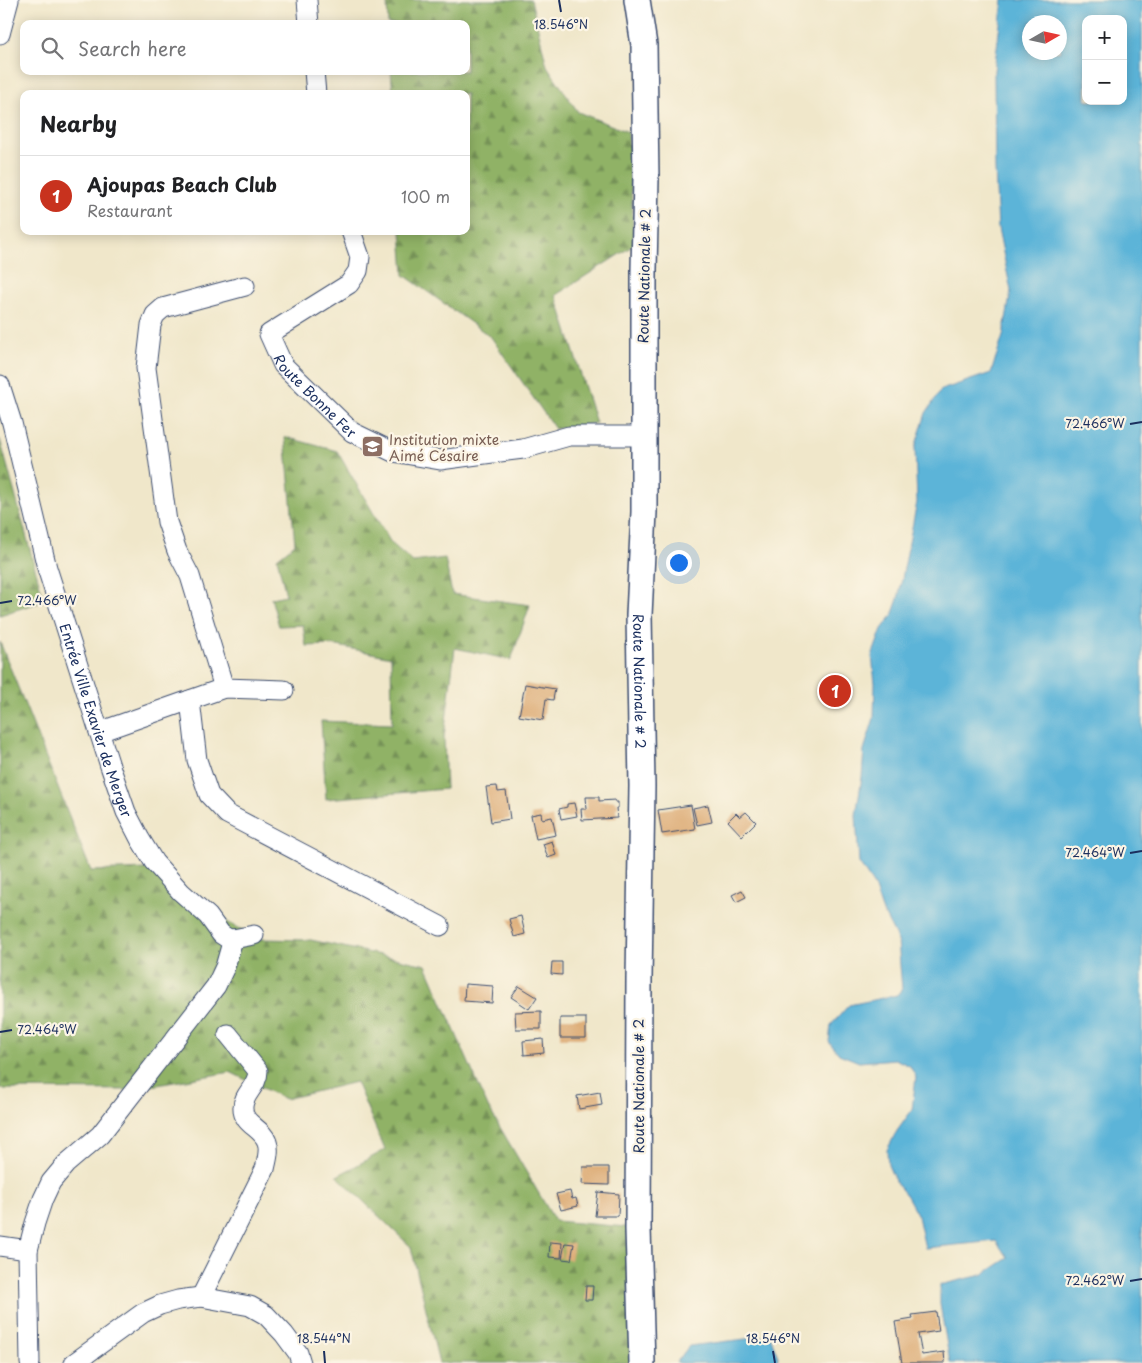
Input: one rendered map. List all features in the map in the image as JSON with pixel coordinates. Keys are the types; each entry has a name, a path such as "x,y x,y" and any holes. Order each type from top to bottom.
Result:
{"main road":[{"name":"Route Nationale # 2","path":"637,0 644,45 645,128 644,512 639,615 642,786 638,1229 642,1363"}],"street":[{"path":"0,34 9,0"},
{"path":"307,0 309,20"},
{"name":"Route Bonne Fer","path":"352,235 360,257 358,271 349,284 269,334 283,365 352,432 393,452 440,460 523,449 569,436 643,436"},
{"path":"224,688 190,576 177,551 167,522 146,368 151,325 155,315 163,308 245,286"},
{"name":"Entrée Ville Exavier de Merger","path":"0,385 12,424 47,568 126,812 154,862 181,892 208,916 221,934 233,939"},
{"path":"99,732 224,688 284,690"},
{"path":"190,700 197,760 209,795 227,814 440,926"},
{"path":"30,1363 28,1250 43,1199 51,1182 66,1164 100,1135 216,986 225,967 233,939 254,935"},
{"path":"201,1297 265,1169 268,1151 264,1136 244,1116 243,1107 245,1100 256,1082 258,1072 228,1034"},
{"path":"0,1246 28,1250"},
{"path":"74,1363 143,1313 169,1302 201,1297 250,1306 266,1315 284,1334 298,1353 302,1363"}],"green space":[{"path":"387,0 531,0 547,66 578,112 628,132 634,245 556,295 596,423 555,429 491,337 404,275 401,235 470,235 470,90 393,90 391,75 470,75 470,20 388,20"},
{"path":"285,437 337,451 391,543 413,562 445,558 452,594 530,605 511,660 455,648 444,737 446,789 326,799 321,721 392,724 391,657 333,645 306,646 303,625 279,626 271,598 286,595 277,558 295,544"},
{"path":"0,439 44,601 0,615"},
{"path":"0,642 91,871 147,869 200,908 260,939 311,940 426,965 488,1107 555,1221 627,1227 631,1363 439,1363 411,1247 337,1176 385,1150 356,1082 285,1099 230,1072 129,1090 0,1089"}],"water":[{"path":"1003,0 1142,0 1142,1363 950,1363 940,1304 940,1285 982,1275 1008,1258 996,1241 925,1248 918,1216 907,1196 896,1183 888,1165 887,1150 897,1131 912,1110 916,1077 910,1066 895,1059 859,1062 839,1054 829,1042 831,1025 849,1005 897,995 902,989 898,941 882,910 874,886 859,863 856,815 864,750 874,718 875,683 872,656 882,629 892,616 898,599 917,502 915,448 926,413 941,390 991,373 1003,336 1011,291 998,228 994,71"},
{"path":"770,1336 778,1357 776,1363 676,1363 689,1346"}],"building":[{"path":"525,684 555,689 553,700 546,699 543,720 519,716"},
{"path":"497,786 498,792 506,791 510,819 491,822 486,787"},
{"path":"586,797 599,797 599,801 615,800 615,802 618,802 618,808 616,808 617,818 582,820 581,809 587,809"},
{"path":"574,803 577,816 561,819 559,809 567,807 567,804"},
{"path":"691,805 695,829 662,834 658,810"},
{"path":"708,805 712,822 697,825 693,808"},
{"path":"746,812 756,822 742,836 728,821 736,813 740,817"},
{"path":"541,813 542,819 552,817 556,835 536,839 531,815"},
{"path":"552,841 556,855 548,858 543,844"},
{"path":"742,890 746,897 736,902 732,895"},
{"path":"521,916 525,934 514,937 509,919"},
{"path":"552,962 562,962 562,975 551,974"},
{"path":"465,984 493,986 492,1003 464,1001"},
{"path":"519,986 537,997 529,1009 511,997"},
{"path":"541,1011 541,1029 516,1029 515,1012"},
{"path":"560,1018 586,1018 586,1038 560,1038"},
{"path":"543,1039 544,1053 524,1055 523,1041"},
{"path":"600,1092 602,1105 579,1109 577,1096"},
{"path":"583,1167 609,1167 609,1185 582,1184"},
{"path":"570,1191 572,1199 576,1198 578,1206 561,1210 556,1194"},
{"path":"598,1192 619,1194 618,1216 595,1216"},
{"path":"550,1242 562,1243 561,1258 549,1257"},
{"path":"565,1243 574,1244 571,1260 562,1259"},
{"path":"586,1286 593,1286 592,1300 585,1300"},
{"path":"936,1312 939,1331 918,1334 922,1355 944,1352 945,1363 902,1363 895,1322 913,1319 912,1315"}],"place":[{"name":"Institution mixte Aimé Césaire","path":"373,447"},
{"name":"Ajoupas Beach Club","path":"835,691"}]}
